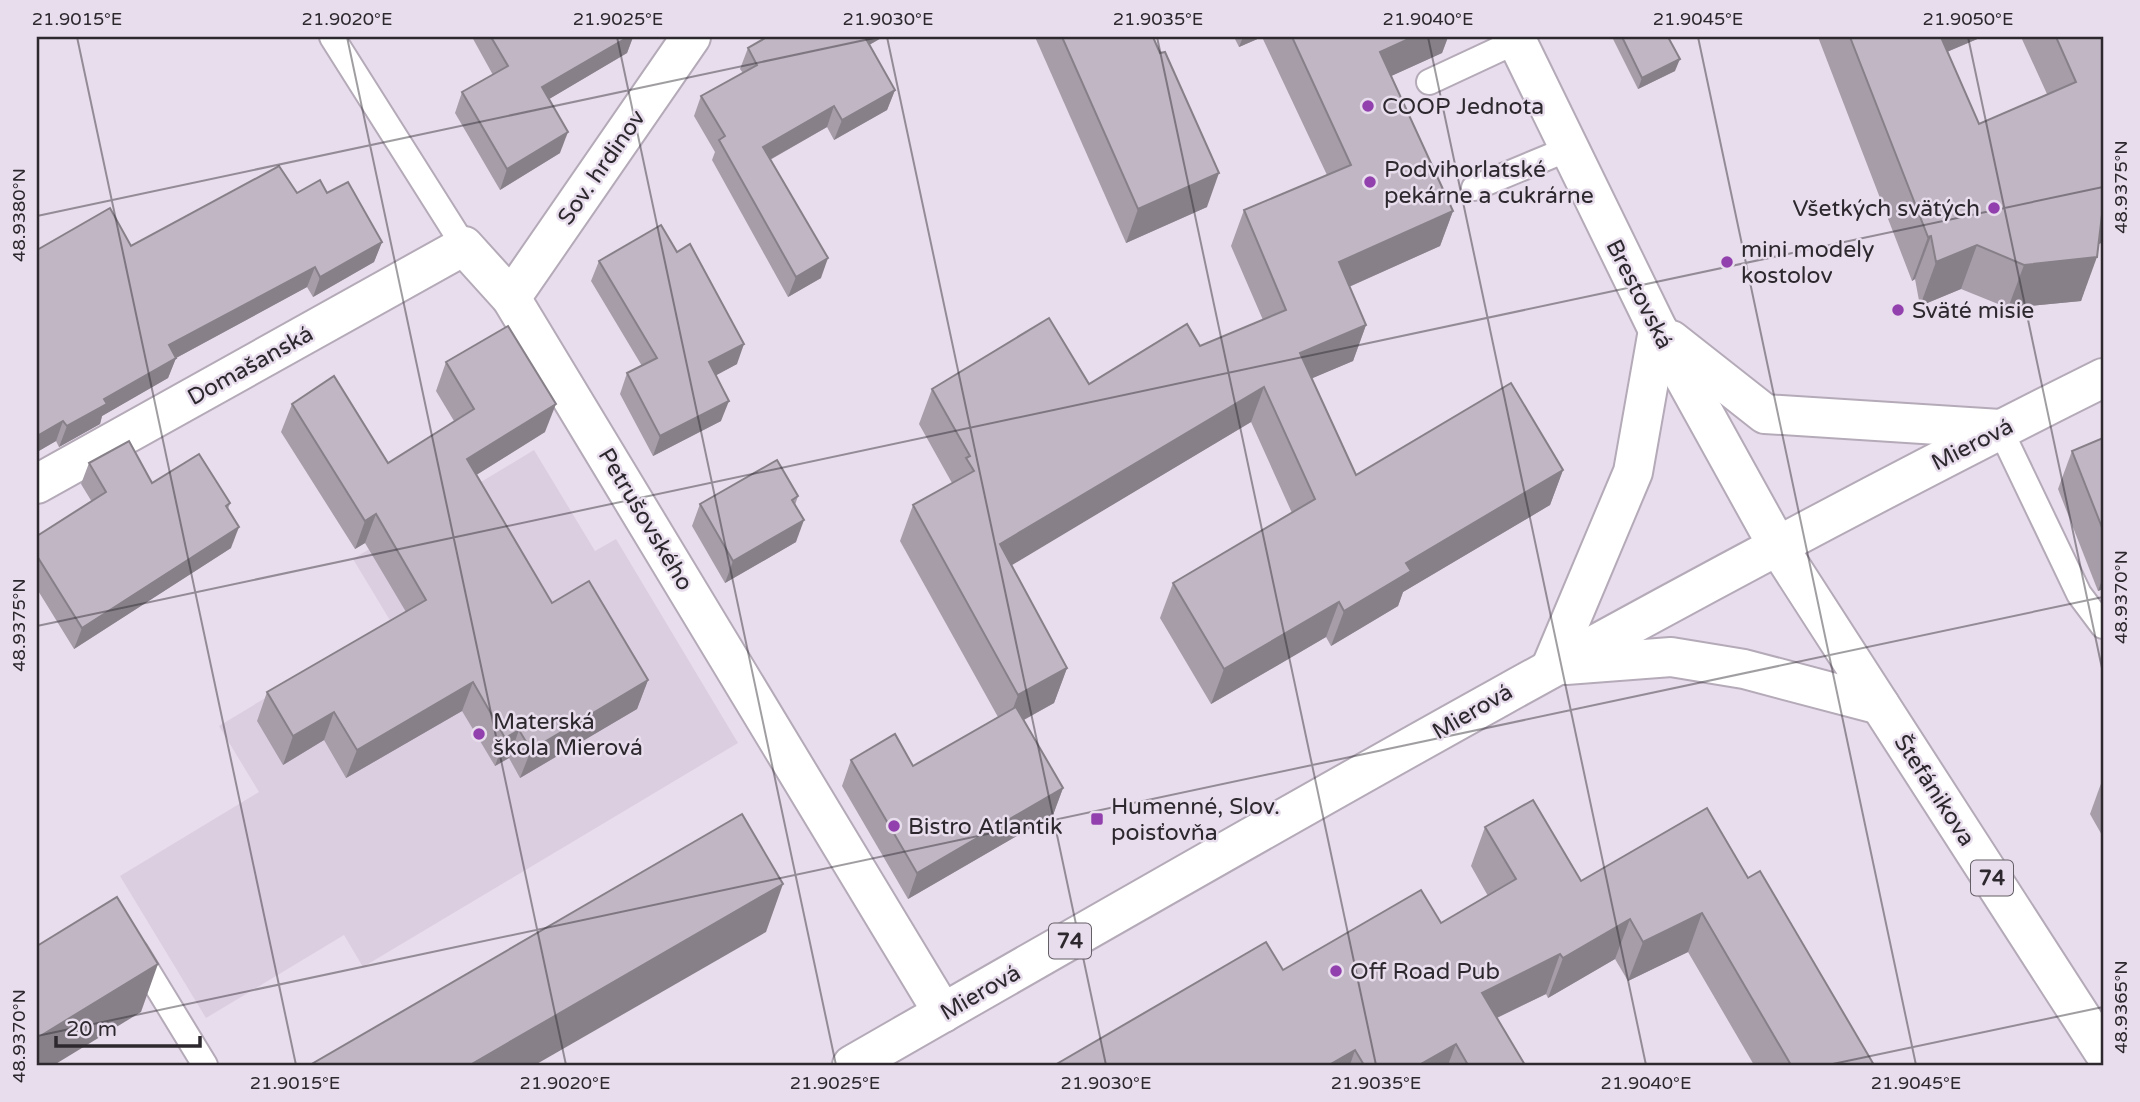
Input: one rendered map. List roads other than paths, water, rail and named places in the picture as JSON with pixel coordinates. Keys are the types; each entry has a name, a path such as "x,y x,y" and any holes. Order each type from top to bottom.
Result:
{"street":[{"name":"Sov. hrdinov","path":"511,298 691,37"},
{"name":"Brestovská","path":"1516,39 1658,330 1777,545"},
{"name":"Petrušovského","path":"464,246 511,298 943,1013"},
{"name":"Domašanská","path":"37,484 464,246"},
{"path":"1551,667 1633,472 1658,330 1765,414 2000,429"},
{"name":"Mierová","path":"852,1065 1551,667 1777,545 2103,378"},
{"name":"74","path":"1777,545 1880,705"},
{"name":"74","path":"1551,667 1671,657 1744,669 1880,705"},
{"name":"Štefánikova","path":"1880,705 2103,1051"}],"lane":[{"name":"Petrušovského","path":"332,37 464,246"},
{"path":"1429,82 1516,39"},
{"path":"1474,188 1568,149"},
{"path":"2000,429 2079,594 2103,626"},
{"path":"126,936 205,1065"}],"place":[{"name":"COOP Jednota","path":"1368,106"},
{"name":"Podvihorlatské pekárne a cukrárne","path":"1370,182"},
{"name":"Všetkých svätých","path":"1994,208"},
{"name":"mini modely kostolov","path":"1727,262"},
{"name":"Sväté misie","path":"1898,310"},
{"name":"Materská škola Mierová","path":"479,734"},
{"name":"Humenné, Slov. poisťovňa","path":"1097,819"},
{"name":"Bistro Atlantik","path":"894,826"},
{"name":"Off Road Pub","path":"1336,971"}]}
